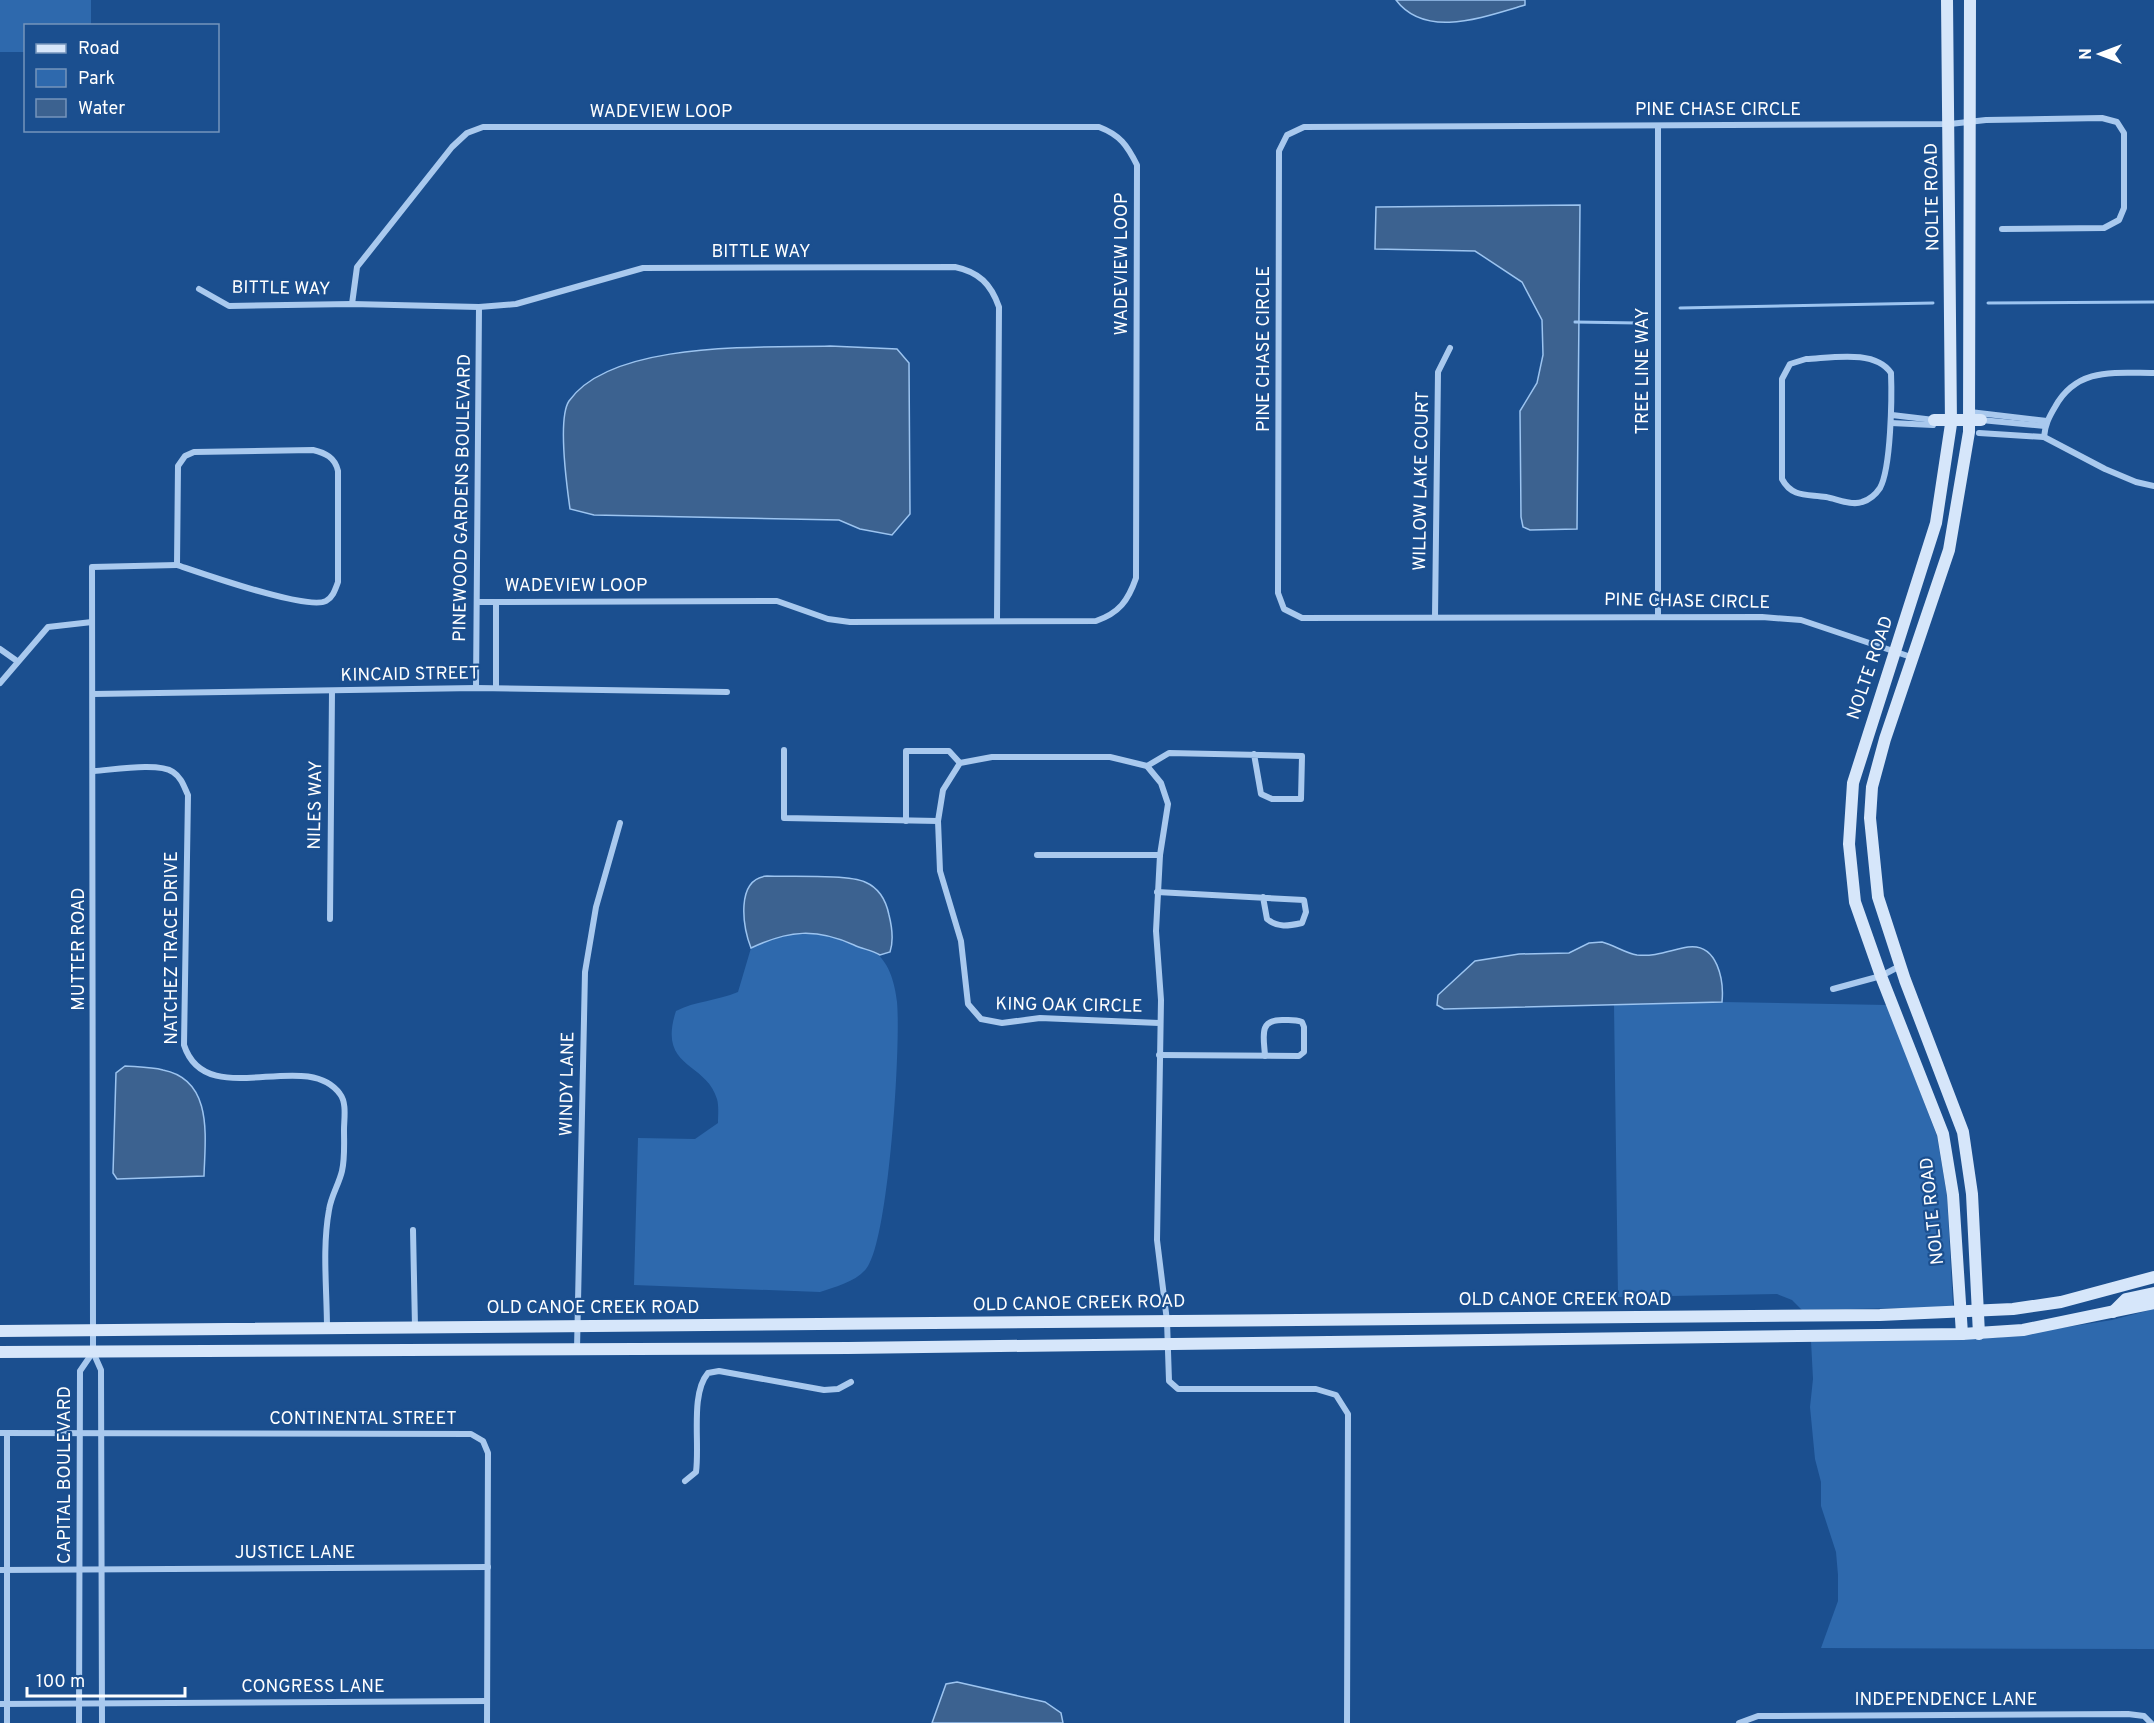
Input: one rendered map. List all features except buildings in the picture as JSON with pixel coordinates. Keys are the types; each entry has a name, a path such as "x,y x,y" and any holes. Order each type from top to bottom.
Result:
{"main road":[{"name":"NOLTE ROAD","path":"1947,0 1952,332 1969,422"},
{"name":"NOLTE ROAD","path":"1970,0 1969,422 1949,550 1872,787 1870,818 1878,897 1900,966 1963,1132 1972,1194 1979,1334"},
{"path":"1934,422 1969,422"},
{"path":"1934,422 1949,440"},
{"name":"NOLTE ROAD","path":"1962,1334 1953,1195 1942,1134 1855,902 1849,844 1850,814 1859,764 1935,523 1949,440 1969,422"},
{"path":"1956,513 1952,500 1960,431 1958,423 1969,422"},
{"name":"OLD CANOE CREEK ROAD","path":"0,1331 93,1332 1859,1315 1977,1311 2061,1302 2154,1277"},
{"path":"2112,1313 2126,1299 2154,1293"},
{"name":"OLD CANOE CREEK ROAD","path":"0,1352 577,1349 1979,1334 2023,1330 2154,1304"},
{"path":"1382,1319 1382,1340"}],"street":[{"name":"PINE CHASE CIRCLE","path":"1914,658 1896,650 1801,620 1658,616 1302,618 1284,609 1278,593 1279,151 1287,135 1304,127 1950,124 2102,118 2117,122 2124,133 2124,208 2119,220 2104,228 2002,229"},
{"name":"TREE LINE WAY","path":"1658,126 1658,616"},
{"name":"WADEVIEW LOOP","path":"352,304 357,267 452,147 467,133 483,128 1099,127 1116,133 1127,145 1137,165 1136,578 1129,599 1113,615 1096,621 850,622 828,619 777,601 477,602"},
{"name":"BITTLE WAY","path":"199,289 229,306 352,304 479,307 527,302 643,268 955,267 971,271 985,281 994,293 999,307 997,621"},
{"name":"PINEWOOD GARDENS BOULEVARD","path":"476,688 479,307"},
{"name":"WILLOW LAKE COURT","path":"1435,617 1438,372 1450,348"},
{"path":"1844,358 1880,362 1891,373 1891,423 1880,488 1870,499 1860,503 1814,495 1802,496 1786,486 1781,471 1782,379 1790,364 1806,359 1844,358"},
{"path":"2044,437 2046,424 2062,395 2079,380 2103,373 2154,373"},
{"path":"1892,415 1934,422"},
{"path":"1891,423 1934,422"},
{"path":"1969,422 2046,424"},
{"path":"1969,422 2046,424"},
{"path":"1969,422 2044,437 2105,469 2136,482 2154,486"},
{"path":"313,450 325,453 336,463 338,582 333,594 324,602 302,603 177,565 178,466 185,456 194,452 313,450"},
{"name":"MUTTER ROAD","path":"93,1352 92,567 177,565"},
{"name":"PINEWOOD GARDENS BOULEVARD","path":"496,602 496,688"},
{"path":"0,683 48,627 92,622"},
{"path":"0,649 17,661"},
{"name":"KINCAID STREET","path":"93,694 476,688 728,692"},
{"name":"NILES WAY","path":"330,919 332,692"},
{"path":"784,750 784,818 938,821"},
{"path":"906,821 906,751 950,751 960,763 992,757 1110,757 1147,766 1169,753 1254,754 1302,756 1301,799 1272,799 1261,794 1254,754"},
{"name":"KING OAK CIRCLE","path":"960,763 943,790 938,821 940,872 961,941 968,1004 981,1019 1002,1023 1040,1018 1159,1023"},
{"name":"KING OAK CIRCLE","path":"1147,766 1161,783 1168,804 1157,892 1159,1023 1157,1240 1167,1321 1169,1381 1178,1389 1316,1389 1336,1395 1348,1414 1347,1723"},
{"name":"NATCHEZ TRACE DRIVE","path":"94,771 156,767 172,770 181,778 188,795 184,1045 189,1061 203,1073 228,1077 315,1077 332,1083 344,1099 342,1170 329,1208 326,1240 327,1329"},
{"name":"WINDY LANE","path":"577,1349 585,972 596,907 620,823"},
{"path":"1037,855 1160,855"},
{"path":"1157,892 1263,897 1304,900 1306,912 1302,923 1287,926 1275,925 1267,919 1263,897"},
{"path":"1833,989 1881,976 1900,966"},
{"path":"1159,1055 1265,1056 1303,1055 1304,1028 1302,1022 1272,1020 1268,1023 1264,1027 1265,1056"},
{"path":"413,1230 415,1328"},
{"name":"CAPITAL BOULEVARD","path":"79,1723 80,1371 93,1352"},
{"name":"CAPITAL BOULEVARD","path":"93,1352 101,1370 102,1723"},
{"path":"685,1480 696,1472 699,1454 698,1393 701,1382 708,1373 718,1371 824,1390 838,1389 851,1382"},
{"path":"3,1433 3,1704 7,1723"},
{"name":"CONTINENTAL STREET","path":"3,1433 471,1434 483,1441 488,1453 487,1723"},
{"name":"JUSTICE LANE","path":"4,1570 488,1567"},
{"name":"CONGRESS LANE","path":"3,1704 487,1701"},
{"name":"INDEPENDENCE LANE","path":"1738,1723 1758,1716 1820,1720 2128,1714 2144,1716 2151,1723"}],"green space":[{"path":"0,0 91,0 91,24 24,24 24,52 0,52"},
{"path":"796,933 834,935 876,953 885,963 895,989 898,1025 892,1138 882,1217 868,1266 853,1280 820,1292 634,1285 638,1138 695,1139 718,1123 718,1102 711,1087 685,1062 673,1044 672,1030 676,1011 738,992 751,948 772,938"},
{"path":"1722,1002 1887,1005 1937,1136 1947,1196 1953,1307 1802,1310 1792,1300 1777,1294 1618,1297 1614,1005"},
{"path":"2154,1309 2154,1649 1821,1648 1838,1601 1838,1575 1836,1552 1821,1506 1821,1482 1815,1459 1810,1407 1813,1379 1811,1341 1996,1338 2112,1320"}],"water":[{"path":"1396,0 1525,0 1525,5 1475,19 1440,22 1423,19 1409,12"},
{"path":"1580,205 1577,529 1530,530 1523,527 1521,517 1520,411 1537,383 1543,355 1542,320 1522,282 1475,251 1375,249 1376,207"},
{"path":"830,346 897,349 909,363 910,514 892,535 860,529 839,520 594,515 570,509 563,437 565,410 569,401 590,381 618,367 653,357 690,351"},
{"path":"767,876 846,878 857,879 870,885 881,895 888,910 892,934 890,952 880,955 827,936 802,933 778,938 751,948 744,917 746,895 750,886 757,879"},
{"path":"1602,942 1637,955 1657,954 1688,947 1698,947 1706,951 1717,965 1720,974 1722,1002 1444,1009 1437,1005 1438,995 1475,961 1519,954 1569,953 1589,943"},
{"path":"125,1066 163,1070 179,1076 191,1085 199,1098 203,1112 204,1176 117,1179 113,1173 116,1073"},
{"path":"957,1682 1045,1702 1061,1713 1063,1723 932,1723 946,1684"}],"waterway":[{"path":"1988,303 2154,302"},
{"path":"1680,308 1933,303"},
{"path":"1575,322 1638,323"}]}
